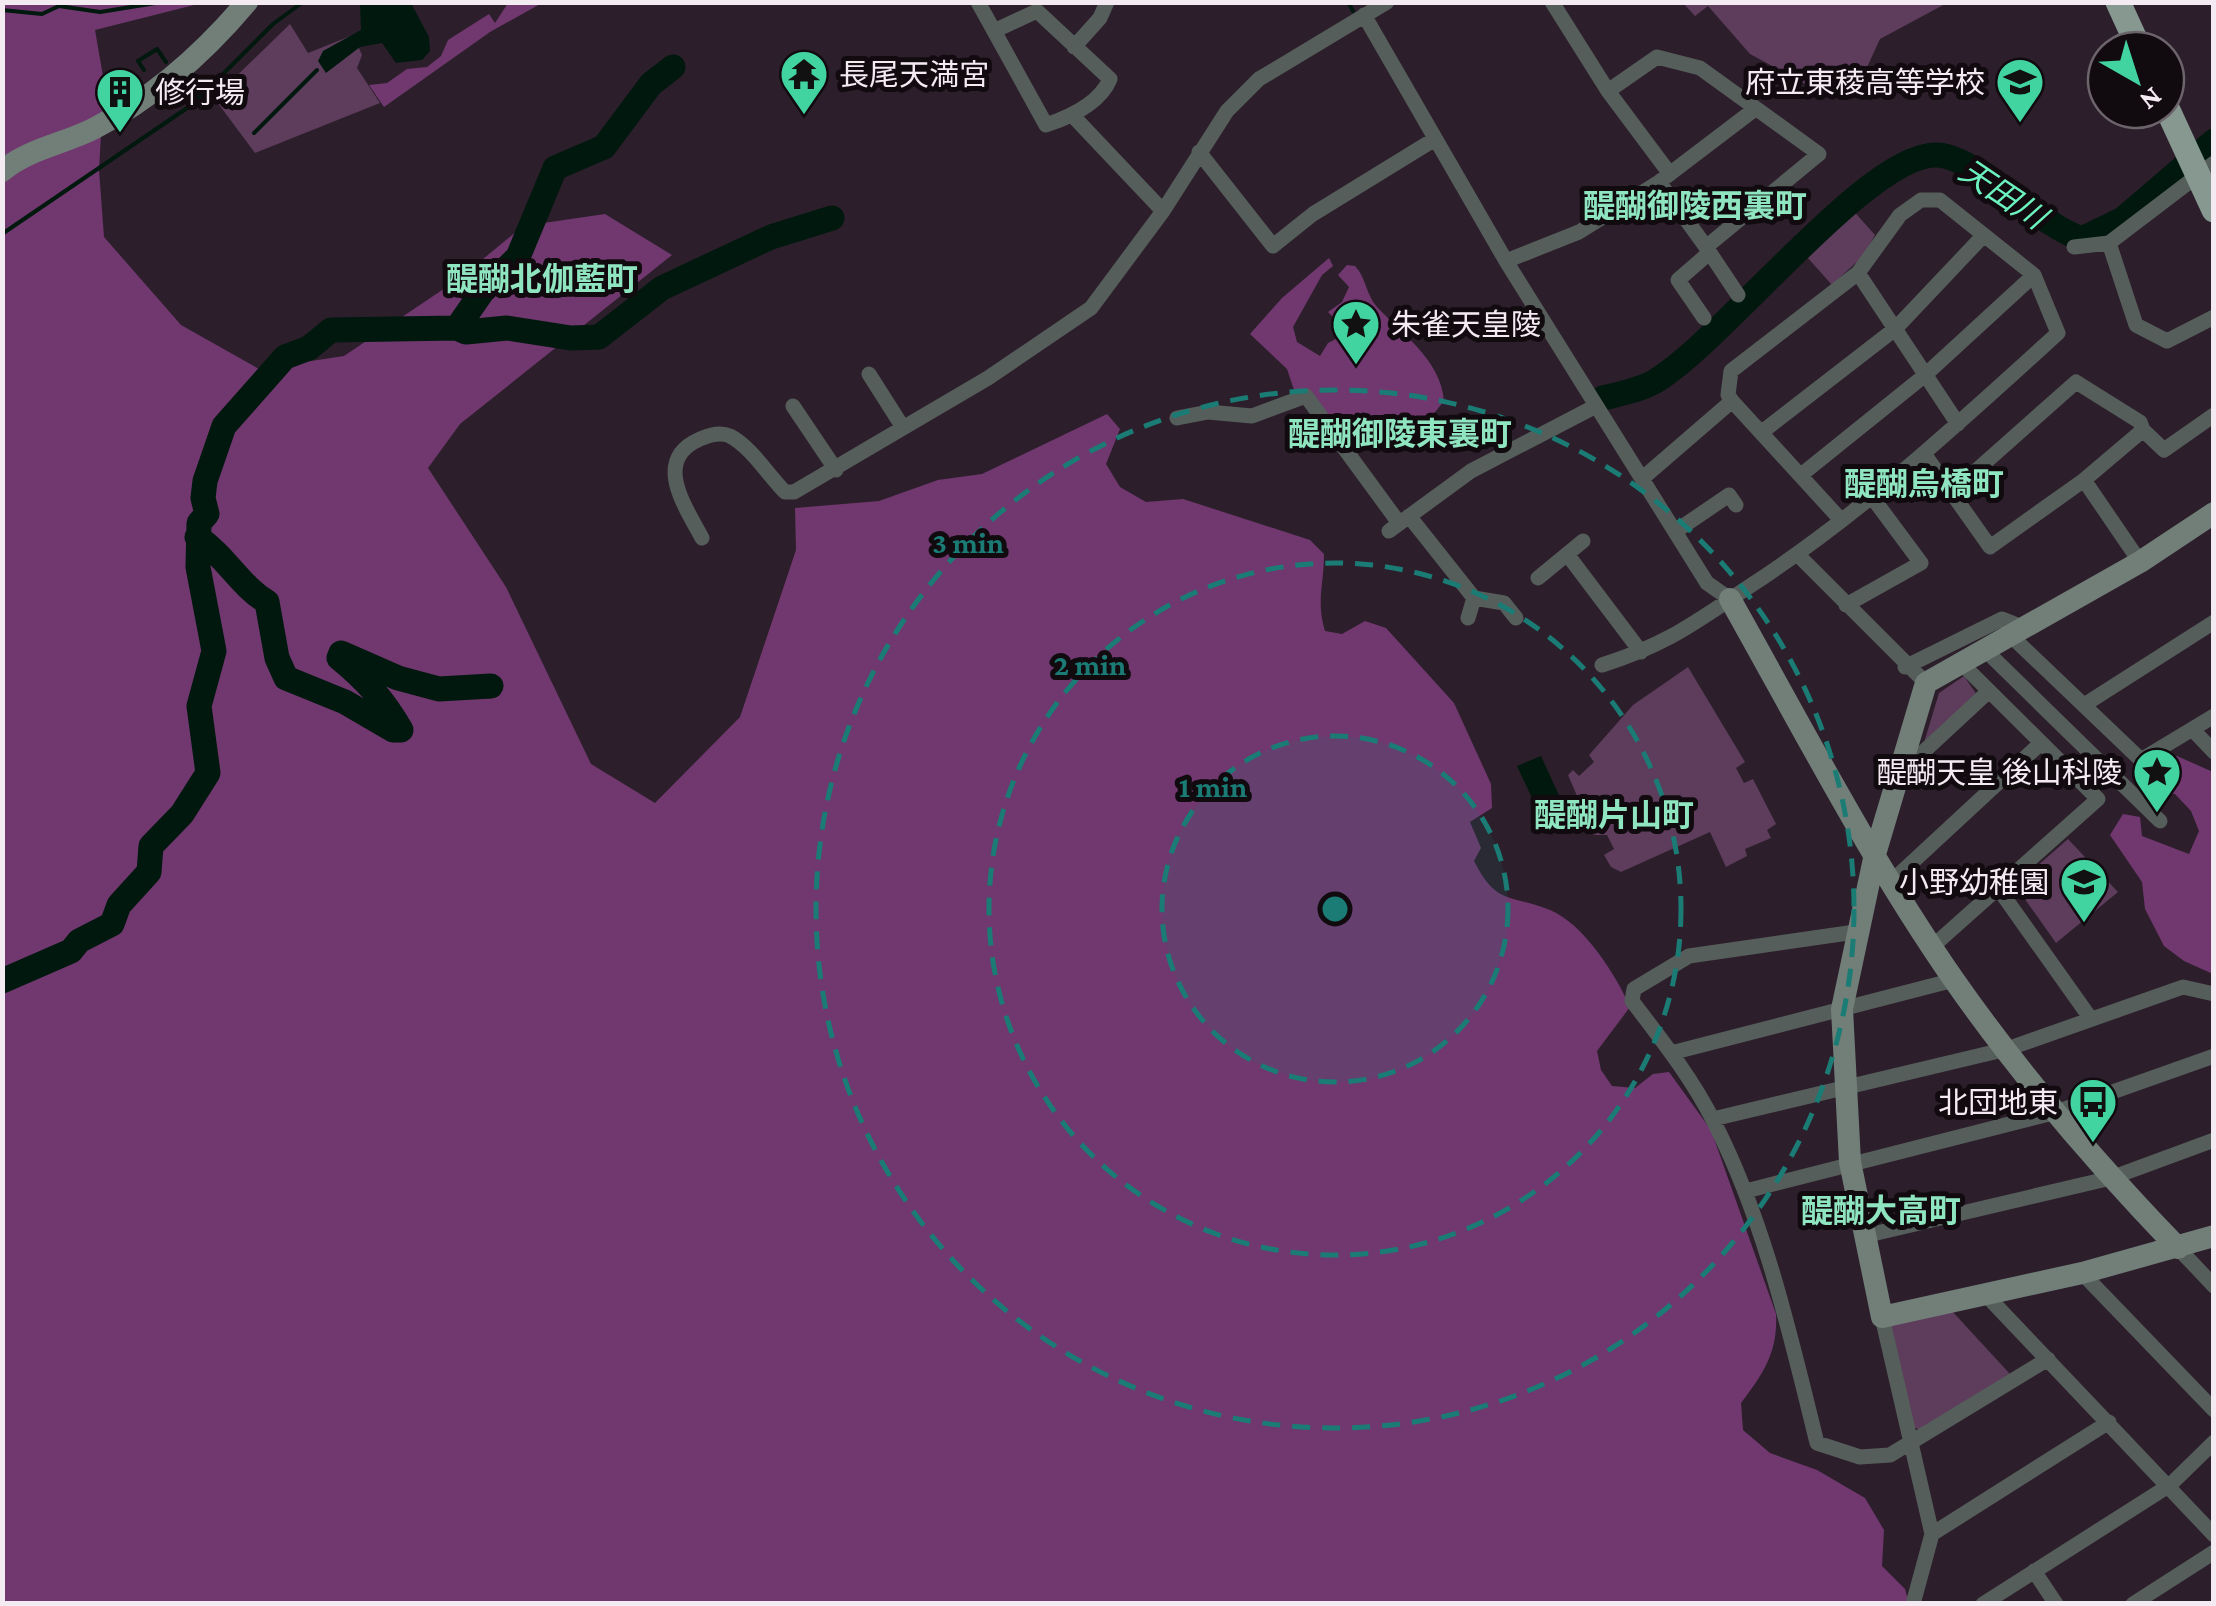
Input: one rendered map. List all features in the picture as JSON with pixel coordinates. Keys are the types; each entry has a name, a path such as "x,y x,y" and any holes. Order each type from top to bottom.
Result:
{"main road":[{"path":"2118,2 2131,30"},
{"path":"2181,130 2206,169 2214,210"}],"street":[{"path":"2,171 16,159 92,129 135,104 187,65 247,2"},
{"path":"978,2 994,31 1046,125 1073,116 1104,93 1110,79 1037,12 994,31"},
{"path":"1074,47 1100,18 1107,2"},
{"path":"702,538 673,477 674,466 687,446 714,435 733,437 785,492 804,488 988,378 1091,308 1164,211 1226,111 1259,79 1387,2"},
{"path":"1552,2 1738,295"},
{"path":"1364,15 1506,261 1707,583 1730,600 1875,854 1954,980 2053,1112 2214,1286"},
{"path":"1608,91 1657,57 1700,68 1819,154 1678,280 1704,318"},
{"path":"1506,261 1580,232 1664,178 1755,109"},
{"path":"1073,116 1164,211"},
{"path":"1199,152 1274,246 1313,214 1435,139"},
{"path":"2074,246 2109,243 2206,169"},
{"path":"1602,664 1678,636 1798,554 1926,455 2058,333 2034,275 1940,200 1922,200 1891,224 1858,273 1731,372 1728,395 1732,401 1840,520"},
{"path":"1762,432 1895,328 1984,235"},
{"path":"2109,243 2136,325 2167,341 2214,317"},
{"path":"1858,273 1958,424"},
{"path":"1802,475 1924,376 2034,275"},
{"path":"870,374 902,426"},
{"path":"1952,492 2076,382 2140,422 2164,450 2214,414"},
{"path":"1176,418 1208,412 1252,416 1306,396 1399,524 1474,598 1504,603 1516,618"},
{"path":"1644,477 1732,401"},
{"path":"793,406 836,470"},
{"path":"1399,524 1472,472 1596,406"},
{"path":"1926,455 1990,547 2084,480 2144,430"},
{"path":"2084,480 2140,562"},
{"path":"1676,531 1728,495 1736,506"},
{"path":"1846,605 1921,563 1872,497"},
{"path":"1914,1604 1932,1534 1864,1236 1850,1162 1844,1085 1842,1009 1855,932 1875,854 1926,683 2140,562 2214,513"},
{"path":"1538,578 1583,540"},
{"path":"1566,554 1641,652"},
{"path":"1798,554 1926,683"},
{"path":"1468,618 1474,598"},
{"path":"1905,666 2002,619 2141,760 2214,716"},
{"path":"2084,705 2214,622"},
{"path":"1982,648 2160,821"},
{"path":"1933,946 2098,800 1959,662"},
{"path":"1904,757 1920,754 1989,691"},
{"path":"2193,730 2214,752"},
{"path":"1892,881 2042,743"},
{"path":"1998,888 2091,1020"},
{"path":"1855,932 1690,956 1634,989 1632,1000 1712,1119 1746,1192 1790,1334 1817,1442 1874,1457 1910,1445 2048,1359"},
{"path":"1671,1053 1954,980"},
{"path":"1712,1119 2007,1048 2183,988 2214,994"},
{"path":"1746,1192 2053,1112 2214,1056"},
{"path":"1864,1236 2111,1178 2214,1140"},
{"path":"1882,1317 2082,1273 2214,1236"},
{"path":"2082,1273 2214,1410"},
{"path":"1987,1296 2214,1535"},
{"path":"1932,1534 2109,1422"},
{"path":"1983,1604 2170,1485 2214,1442"},
{"path":"2133,1604 2214,1552"},
{"path":"2034,1571 2056,1604"}],"shaded area":[{"path":"3,2 202,3 95,30 104,82 99,170 104,237 181,325 259,369 344,356 460,278 523,226 605,214 672,255 460,424 428,468 506,587 591,764 655,803 740,717 796,550 795,508 879,501 938,480 982,474 1107,414 1120,429 1106,464 1120,487 1146,502 1183,499 1310,540 1324,554 1321,602 1325,631 1342,634 1365,621 1386,628 1454,703 1491,784 1492,808 1470,822 1481,848 1474,861 1482,875 1498,892 1563,917 1587,938 1616,980 1630,1007 1597,1051 1601,1070 1612,1086 1635,1088 1653,1074 1669,1072 1711,1130 1776,1314 1768,1362 1741,1403 1743,1430 1770,1453 1817,1470 1865,1498 1884,1530 1882,1566 1905,1589 1909,1603 3,1604"},
{"path":"360,3 411,3 429,37 430,51 422,60 396,63 382,43 360,47 326,73 318,61 323,51 361,30"},
{"path":"508,3 542,3 490,32 384,107 369,85 387,83 407,69 427,67 441,56 448,40 489,14 495,23"},
{"path":"1683,3 1947,3 1880,39 1857,89 1831,98 1750,54 1708,6 1695,16"},
{"path":"290,24 308,53 353,35 362,55 357,68 380,103 255,153 214,98"},
{"path":"1850,207 1875,235 1864,255 1832,285 1807,257"},
{"path":"1329,258 1333,266 1322,275 1293,327 1297,342 1320,356 1328,343 1357,328 1354,319 1338,322 1328,312 1342,302 1349,287 1338,275 1347,265 1355,266 1373,302 1419,349 1436,373 1444,401 1431,417 1403,431 1385,426 1328,424 1296,396 1287,369 1250,334 1282,298"},
{"path":"1688,667 1745,762 1736,768 1744,783 1753,779 1776,824 1767,830 1771,838 1745,849 1747,856 1726,867 1710,832 1621,872 1611,867 1604,855 1614,849 1607,835 1594,835 1568,775 1573,770 1579,776 1594,762 1589,755 1633,705"},
{"path":"1964,676 1977,695 1923,746 1939,693"},
{"path":"1541,756 1563,804 1540,815 1517,766"},
{"path":"2177,756 2213,772 2213,974 2184,961 2164,946 2145,909 2142,882 2110,835 2123,814 2140,817 2142,836 2189,854 2199,831 2191,811 2175,794 2152,793 2150,771"},
{"path":"2068,839 2118,892 2056,943 2022,895 2020,881"},
{"path":"1952,1311 2010,1374 1922,1431 1909,1425 1889,1330 1895,1320"}],"waterway":[{"path":"2,10 42,14 59,6 100,12 162,2"},
{"path":"2,234 193,104 273,24 303,2"},
{"path":"1348,2 1353,11"},
{"path":"144,70 138,61 157,49 166,62"},
{"path":"457,328 482,292 518,257 555,168 604,147 651,84 673,67"},
{"path":"254,133 317,70"},
{"name":"天田川","path":"1603,398 1648,385 1684,360 1837,214 1909,162 1938,155 1954,159 2082,239 2123,219 2214,141"},
{"path":"2,981 71,951 79,941 112,924 119,905 149,872 151,846 182,814 208,773 199,706 214,651 198,567 199,523 207,514 203,498 205,481 224,426 285,357 309,348 331,330 457,328 466,332 507,328 571,338 599,337 662,288 771,237 832,218"},
{"path":"197,537 267,602 277,658 286,678 345,702 393,730 401,730 373,691 339,658 341,653 398,678 439,689 491,686"}],"place":[{"name":"長尾天満宮","path":"804,116"},
{"name":"府立東稜高等学校","path":"2020,124"},
{"name":"修行場","path":"120,134"},
{"name":"朱雀天皇陵","path":"1356,366"},
{"name":"醍醐天皇 後山科陵","path":"2157,814"},
{"name":"小野幼稚園","path":"2084,924"},
{"name":"北団地東","path":"2093,1144"}],"district":[{"name":"醍醐御陵西裏町","path":"1695,206"},
{"name":"醍醐北伽藍町","path":"542,279"},
{"name":"醍醐御陵東裏町","path":"1400,434"},
{"name":"醍醐烏橋町","path":"1924,484"},
{"name":"醍醐片山町","path":"1614,815"},
{"name":"醍醐大高町","path":"1881,1211"}]}
